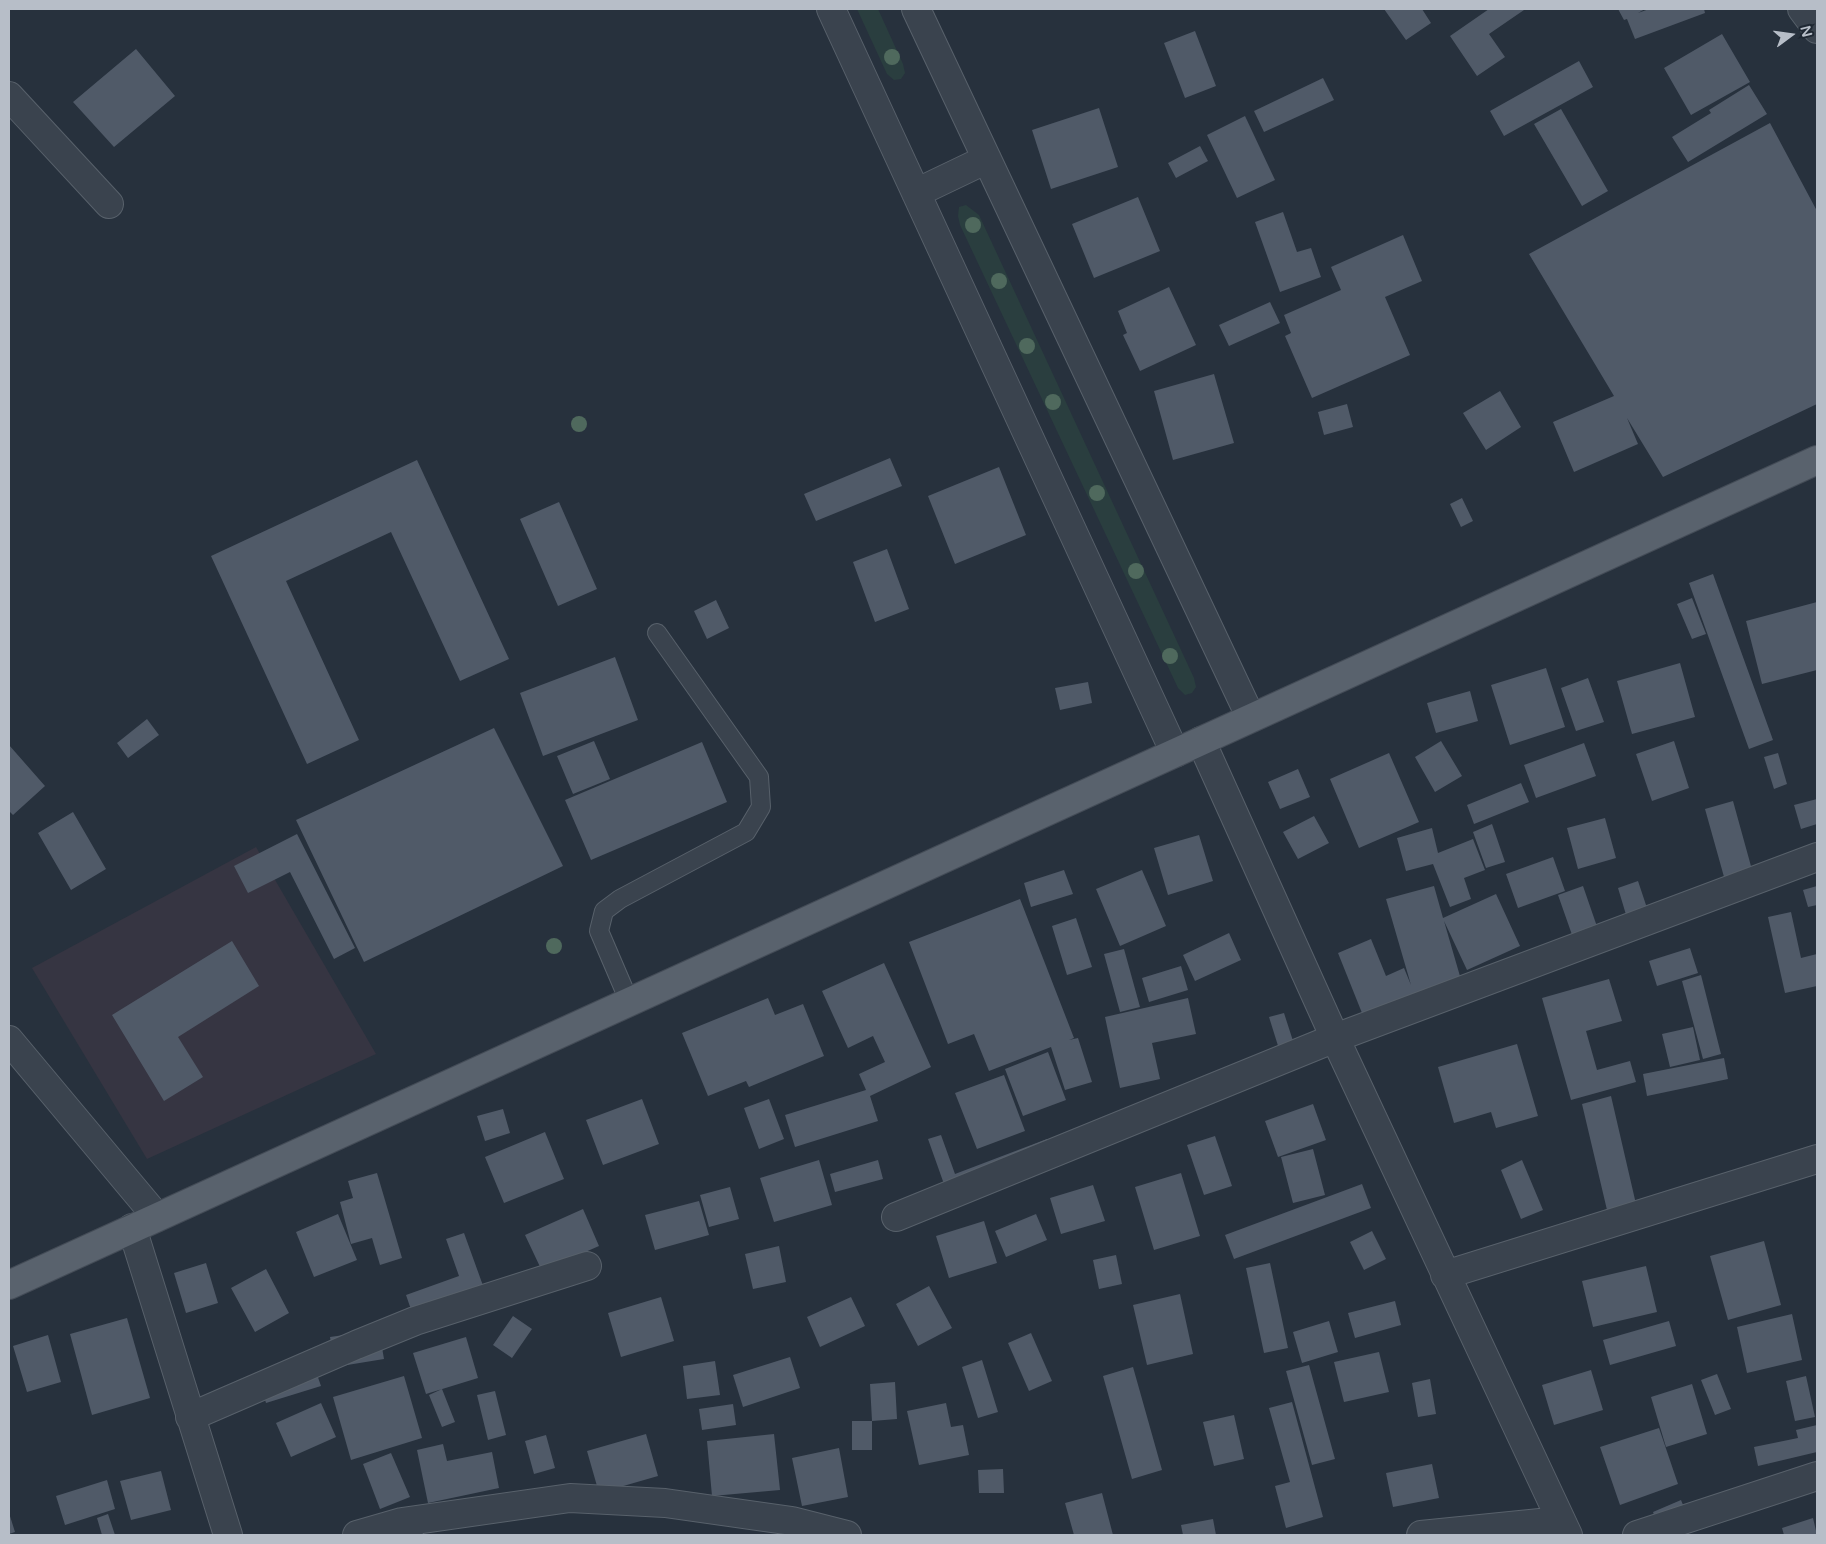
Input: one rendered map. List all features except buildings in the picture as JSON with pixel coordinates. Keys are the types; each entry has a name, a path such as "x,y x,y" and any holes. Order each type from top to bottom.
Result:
{"main road":[{"path":"9,1284 1817,460"}],"street":[{"path":"831,9 1175,753"},
{"path":"916,9 1251,718"},
{"path":"1802,9 1817,29"},
{"path":"9,96 109,204"},
{"path":"916,193 986,159"},
{"path":"1201,741 1335,1038 1564,1528 1421,1535"},
{"path":"896,1217 1335,1038 1817,857"},
{"path":"9,1040 157,1217"},
{"path":"1445,1275 1817,1159"},
{"path":"132,1228 228,1535"},
{"path":"190,1417 356,1345 415,1322 588,1266"},
{"path":"1637,1535 1817,1476"},
{"path":"357,1535 406,1529 570,1498 665,1503 792,1521 847,1535"}],"lane":[{"path":"629,1001 598,931 604,911 620,899 746,832 761,807 759,777 657,633"}],"shaded area":[{"path":"256,847 376,1054 147,1159 32,968"}],"green space":[{"path":"857,9 878,9 903,64 905,73 901,79 894,80 887,74"},
{"path":"966,205 979,215 1194,678 1196,687 1192,693 1185,695 1178,688 960,225 959,207"}]}
